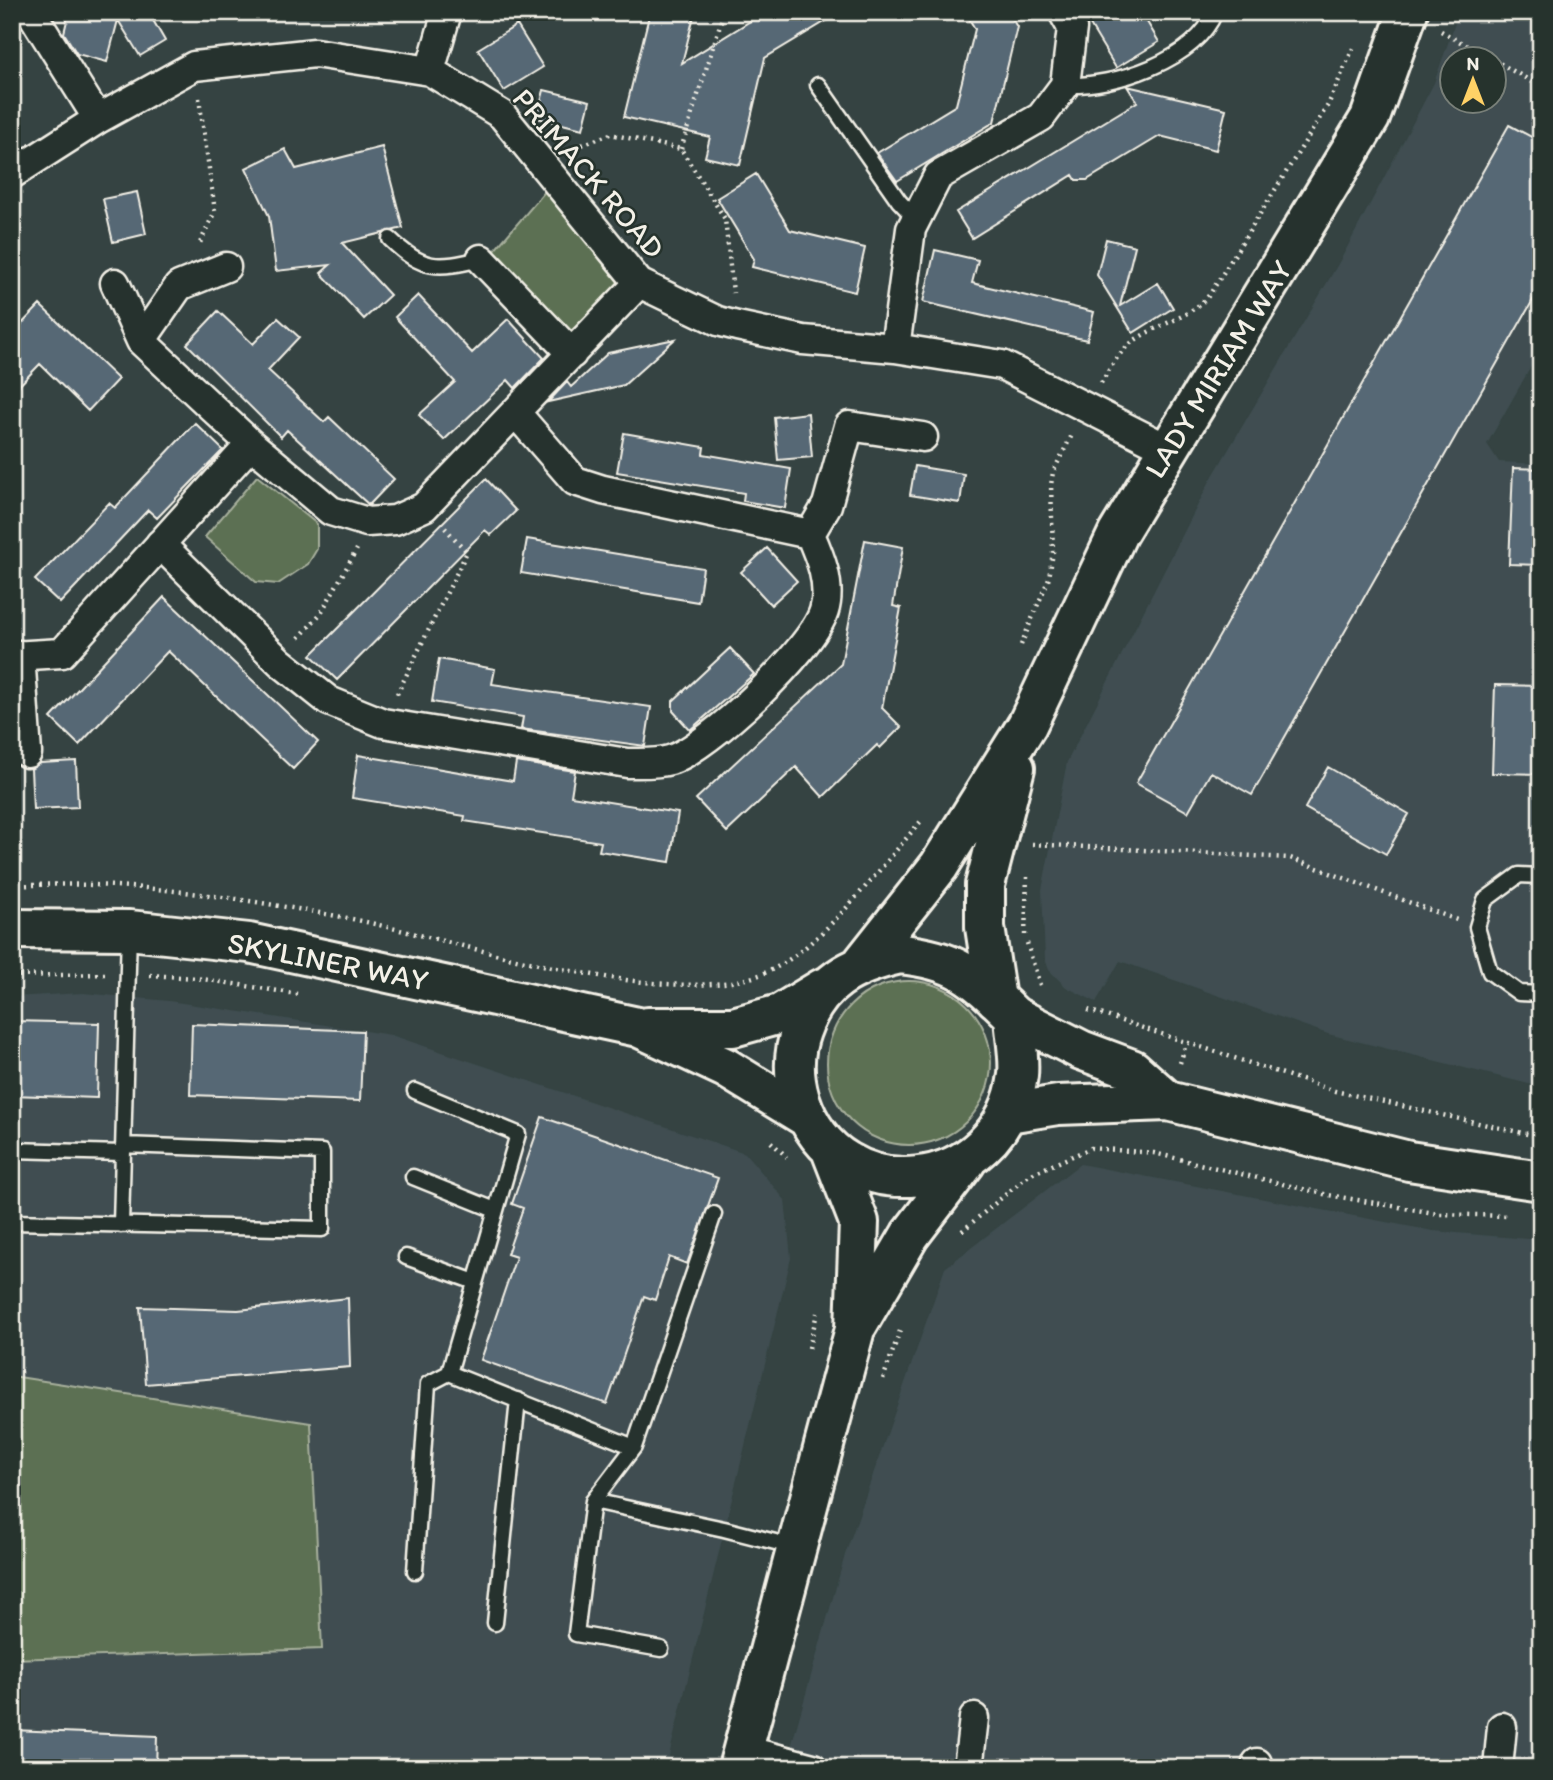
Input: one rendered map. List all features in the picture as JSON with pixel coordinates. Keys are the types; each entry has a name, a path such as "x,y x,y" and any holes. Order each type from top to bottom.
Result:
{"street":[{"path":"32,12 98,119"},
{"path":"430,71 447,12"},
{"path":"895,348 901,286 911,229 916,219 939,176 1041,117 1065,85 1072,28 1063,12"},
{"name":"LADY MIRIAM WAY","path":"863,962 939,866 1027,725 1118,533 1370,118 1407,14"},
{"name":"PRIMACK ROAD","path":"12,174 98,119 194,66 315,52 430,71 502,115 639,283 718,321 737,326 803,340 895,348 1002,365 1168,449"},
{"path":"481,259 572,354"},
{"path":"141,341 179,286 226,267"},
{"path":"115,283 141,341 251,444 331,510 367,522 395,520 424,506 639,283"},
{"path":"515,412 575,481 603,490 810,534"},
{"path":"810,534 827,505 849,426 923,438"},
{"path":"27,753 16,655 62,653 251,444"},
{"path":"160,544 279,662 329,701 383,723 627,764 668,761 697,748 804,647 825,610 825,569 810,534"},
{"name":"LADY MIRIAM WAY","path":"1018,1003 985,927 985,885 1027,725"},
{"name":"SKYLINER WAY","path":"12,929 129,930 249,943 638,1027 733,1027 780,1014 830,983"},
{"path":"813,1768 741,1759 795,1547 855,1329 859,1222 831,1150 806,1117 795,1083 795,1046 807,1012 830,983 863,962 900,954 936,958 970,974 1018,1003 1082,1049 1132,1069 1168,1101"},
{"path":"855,1329 910,1235 968,1160 991,1139 1008,1114 1018,1073 1018,1003"},
{"name":"SKYLINER WAY","path":"638,1027 726,1068 806,1117"},
{"path":"1008,1114 1058,1105 1168,1101 1409,1161 1541,1181"},
{"path":"831,1150 862,1169 898,1178 935,1175 968,1160"},
{"path":"968,1768 974,1718"},
{"path":"1497,1768 1502,1727"}],"lane":[{"path":"1065,85 1111,82 1136,73 1190,44 1215,12"},
{"path":"818,85 899,201 916,219"},
{"path":"390,239 410,258 428,266 451,266 481,259"},
{"path":"1541,876 1518,875 1485,901 1477,927 1490,972 1518,993 1541,994"},
{"path":"121,1225 129,930"},
{"path":"415,1091 518,1134 449,1373 428,1384 415,1571"},
{"path":"12,1150 322,1152 322,1229 12,1222"},
{"path":"413,1177 495,1210"},
{"path":"661,1649 576,1634 593,1501 634,1447 714,1214"},
{"path":"406,1257 475,1282"},
{"path":"449,1373 634,1447"},
{"path":"495,1623 517,1400"},
{"path":"593,1501 795,1547"}],"path":[{"path":"681,149 723,12"},
{"path":"1407,14 1468,46"},
{"path":"179,286 215,211 194,66"},
{"path":"1508,68 1541,86"},
{"path":"540,161 610,134 681,149 725,219 737,326"},
{"path":"383,723 467,552 424,506"},
{"path":"279,662 321,613 354,557 367,522"},
{"path":"1032,831 1028,844 1290,858 1477,927"},
{"path":"1018,1003 1025,938 1027,871"},
{"path":"1082,1008 1335,1091 1541,1138"},
{"path":"956,1236 1028,1175 1091,1148 1154,1153 1328,1195 1440,1214 1520,1216"}],"shaded area":[{"path":"1459,12 1541,12 1541,349 1487,444 1499,462 1541,464 1541,1087 1328,1034 1120,961 1096,1002 1066,987 1049,970 1045,959 1042,890 1067,762 1210,481 1341,259 1438,72 1438,116 1508,116 1508,46 1447,46"},
{"path":"83,993 169,1001 391,1035 745,1153 785,1200 791,1258 666,1768 12,1768 12,997"},
{"path":"1080,1164 1433,1231 1541,1240 1541,1768 785,1768 845,1555 945,1268"}],"green space":[{"path":"548,188 625,282 570,332 493,252"},
{"path":"257,476 317,524 317,549 308,564 278,584 256,582 205,537"},
{"path":"909,981 941,987 955,994 967,1005 978,1017 985,1031 991,1063 985,1095 978,1109 967,1121 955,1132 941,1139 909,1145 877,1139 863,1132 851,1121 840,1109 833,1095 827,1063 833,1031 840,1017 851,1005 863,994 877,987"},
{"path":"12,1376 311,1423 322,1649 12,1659"}],"building":[{"path":"69,12 120,12 142,20 150,15 165,41 140,56 118,20 107,62 77,54 64,33"},
{"path":"650,12 695,12 682,63 765,12 841,12 765,58 740,165 705,157 710,137 624,117"},
{"path":"965,12 1008,12 1017,27 994,122 897,181 877,153 956,105 975,29"},
{"path":"1082,12 1141,12 1159,42 1116,68"},
{"path":"517,25 543,67 504,91 478,49"},
{"path":"1127,86 1226,109 1216,150 1160,136 1087,180 1076,180 1073,175 972,238 956,212 1137,102"},
{"path":"544,90 590,101 583,129 537,118"},
{"path":"1509,125 1541,142 1541,286 1252,795 1211,772 1188,812 1136,783"},
{"path":"382,147 403,228 342,243 390,295 364,319 321,273 330,265 276,271 269,216 246,168 285,149 296,169"},
{"path":"756,174 790,230 865,248 855,292 752,267 754,259 717,198"},
{"path":"137,192 146,234 113,242 103,199"},
{"path":"1106,239 1135,246 1120,306 1158,283 1173,308 1133,333 1097,275"},
{"path":"935,250 978,260 972,283 1094,312 1087,340 923,302"},
{"path":"418,295 472,353 508,319 544,358 515,388 508,380 444,440 419,415 455,382 395,317"},
{"path":"40,305 118,379 88,411 40,364 12,393 12,334"},
{"path":"218,311 253,344 278,318 299,337 268,370 324,422 329,417 394,479 369,505 287,430 281,437 187,344"},
{"path":"675,339 624,385 548,402 567,382 571,387 608,353"},
{"path":"808,413 812,457 778,460 774,417"},
{"path":"195,423 223,450 157,518 148,510 60,603 35,580 109,503 115,508"},
{"path":"624,433 704,447 703,454 791,469 785,508 743,501 744,493 617,472"},
{"path":"915,466 964,474 960,503 910,495"},
{"path":"1513,468 1541,469 1541,565 1509,564"},
{"path":"486,479 516,511 491,535 485,530 337,680 311,655"},
{"path":"527,539 703,568 698,602 521,573"},
{"path":"865,540 903,547 893,606 901,608 882,708 901,727 880,748 877,745 823,797 796,767 727,832 696,799 841,664"},
{"path":"767,548 797,581 771,605 741,572"},
{"path":"164,597 318,742 293,769 168,651 79,745 51,718"},
{"path":"730,648 754,674 690,730 673,711 673,701"},
{"path":"439,659 495,669 492,684 651,707 645,746 521,729 523,717 432,702"},
{"path":"1495,685 1541,686 1541,774 1492,773"},
{"path":"358,755 513,781 516,762 575,771 571,796 678,813 670,862 599,851 601,842 464,821 465,816 352,798"},
{"path":"76,761 78,807 33,809 31,769 40,763"},
{"path":"1328,767 1409,814 1386,854 1305,808"},
{"path":"12,1021 99,1023 97,1098 12,1095"},
{"path":"192,1024 363,1031 360,1101 190,1095"},
{"path":"542,1117 718,1178 687,1264 669,1257 655,1300 644,1296 607,1404 481,1360 516,1257 507,1254 523,1208 512,1204"},
{"path":"348,1298 350,1367 146,1384 140,1307 238,1310"},
{"path":"12,1730 157,1736 156,1768 12,1768"}]}
